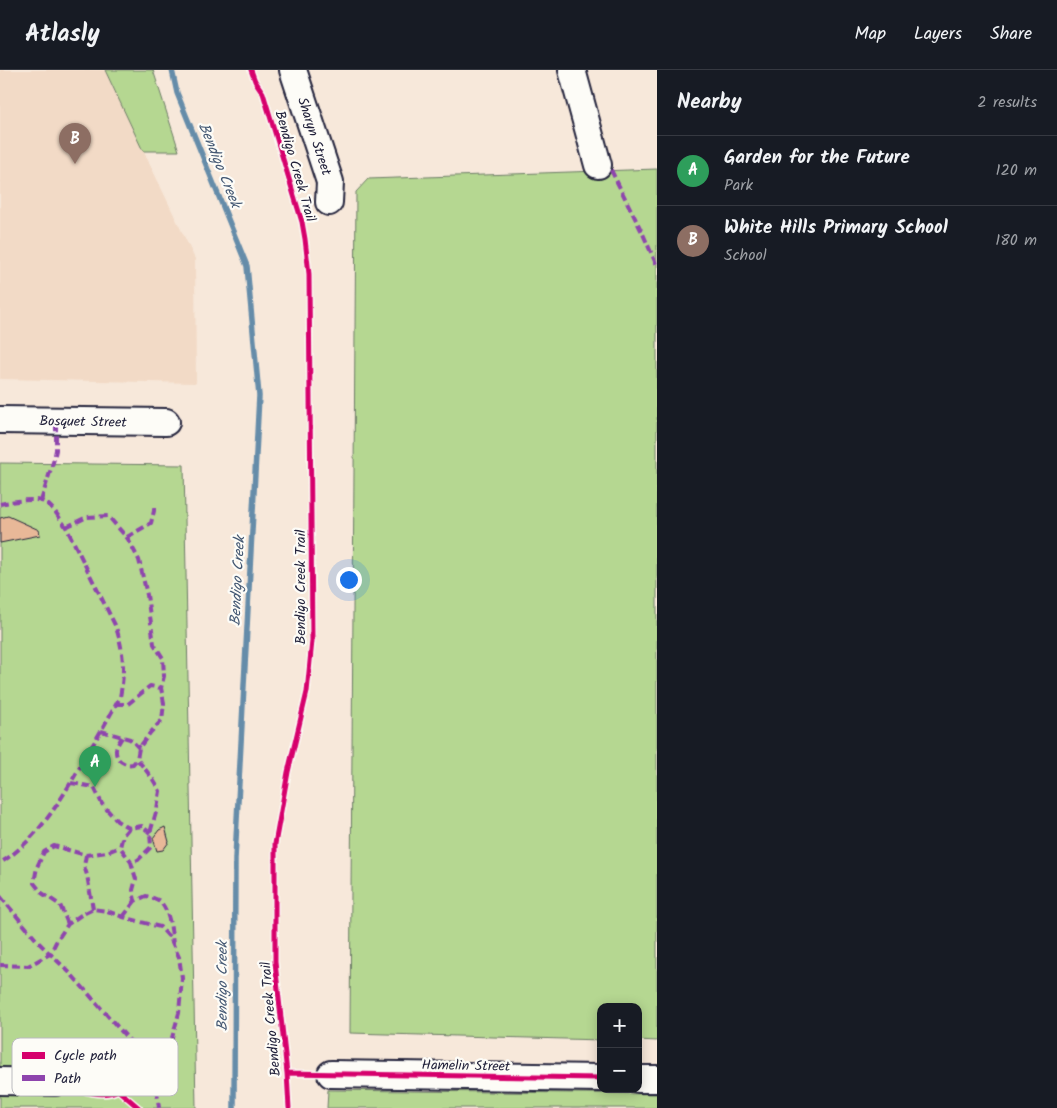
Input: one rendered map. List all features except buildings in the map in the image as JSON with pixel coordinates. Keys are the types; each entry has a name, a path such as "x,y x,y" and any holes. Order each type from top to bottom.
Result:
{"street":[{"name":"Sharyn Street","path":"294,70 330,182 329,202"},
{"path":"572,70 598,165"},
{"name":"Bosquet Street","path":"0,420 166,422"},
{"name":"Hamelin Street","path":"331,1074 597,1078"},
{"path":"642,1079 657,1079"}],"shaded area":[{"path":"0,70 105,70 195,259 196,383 0,379"}],"green space":[{"path":"105,70 153,70 179,151 143,151"},
{"path":"657,169 657,1041 642,1040 642,1003 597,1003 597,1040 350,1033 356,192 368,179"},
{"path":"0,463 184,465 196,1108 0,1108"},
{"path":"328,1090 657,1094 657,1108 327,1108"}],"waterway":[{"name":"Bendigo Creek","path":"172,70 177,93 247,266 259,396 235,859 234,1108"}],"marked path":[{"path":"611,170 657,266"},
{"path":"41,501 56,450 56,420"},
{"path":"0,504 37,500 45,502 58,516 66,527 115,625 122,652 123,669 120,697 61,799 27,841 0,863"},
{"path":"127,537 151,523 154,505"},
{"path":"66,527 87,517 108,516 128,539 139,560 147,595 154,644 163,658 164,676 161,688 164,703 162,720 139,748 137,759 160,791 150,833 151,847 138,860 131,862 136,879 133,890 135,901 146,896 162,903 169,921 173,945"},
{"path":"116,704 128,704 150,686 161,688"},
{"path":"101,731 130,739 139,748"},
{"path":"122,737 116,749 119,759 123,763 130,764 133,764 137,759"},
{"path":"71,783 94,787 102,804 117,821 129,828 142,826 150,833"},
{"path":"129,828 123,835 120,847 131,862"},
{"path":"68,924 60,905 42,893 34,883 37,867 44,852 54,846 86,855 107,852 120,847"},
{"path":"86,855 84,866 93,909"},
{"path":"0,896 39,943 71,974 127,1038"},
{"path":"123,917 135,901"},
{"path":"0,965 28,966 50,954 68,924 93,909 107,911 160,927 170,938 179,957 182,978 179,1013 172,1038"},
{"path":"158,1096 159,1108"}],"cycle path":[{"name":"Bendigo Creek Trail","path":"251,70 255,81 263,93 302,222 309,274 312,641 307,692 288,772 275,844 275,962 289,1108"},
{"name":"Bendigo Creek Trail","path":"287,1073 597,1078"},
{"path":"125,1096 139,1108"}],"place":[{"name":"White Hills Primary School","path":"75,164"},
{"name":"Garden for the Future","path":"95,787"}]}
